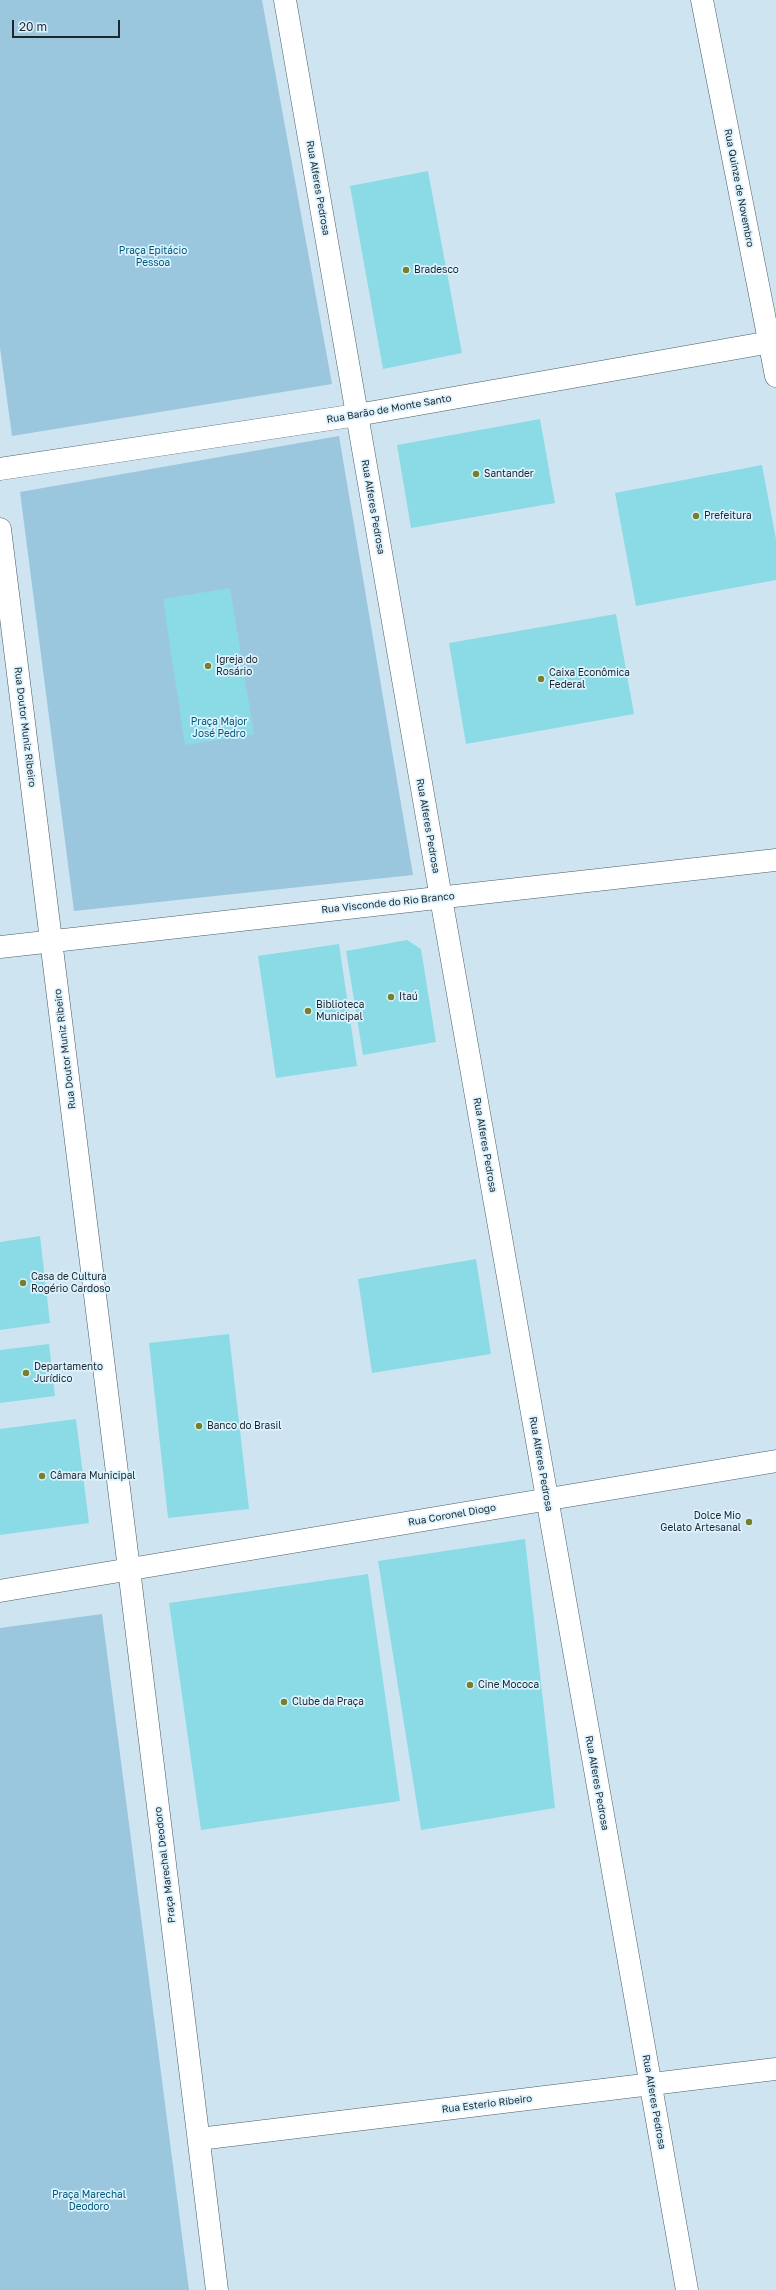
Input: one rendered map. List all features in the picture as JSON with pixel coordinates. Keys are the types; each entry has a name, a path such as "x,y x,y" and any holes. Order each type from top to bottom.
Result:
{"street":[{"name":"Rua Alferes Pedrosa","path":"286,0 441,898 687,2290"},
{"name":"Rua Quinze de Novembro","path":"702,0 773,342 776,376"},
{"name":"Rua Barão de Monte Santo","path":"0,468 357,415 773,342"},
{"name":"Rua Doutor Muniz Ribeiro","path":"0,529 129,1569"},
{"name":"Rua Visconde do Rio Branco","path":"0,947 776,860"},
{"name":"Rua Coronel Diogo","path":"129,1569 776,1461"},
{"path":"0,1591 129,1569"},
{"name":"Praça Marechal Deodoro","path":"129,1569 217,2290"},
{"name":"Rua Esterio Ribeiro","path":"199,2139 776,2069"}],"green space":[{"name":"Praça Epitácio Pessoa","path":"0,0 262,0 332,384 12,436 0,348"},
{"name":"Praça Major José Pedro","path":"339,436 413,875 74,911 20,492"},
{"name":"Praça Marechal Deodoro","path":"102,1614 189,2290 0,2290 0,1628"}],"building":[{"name":"Bradesco","path":"428,171 462,353 383,369 350,186"},
{"name":"Santander","path":"540,419 555,503 411,528 397,445"},
{"name":"Prefeitura","path":"762,465 776,539 776,580 636,606 615,493"},
{"name":"Igreja do Rosário","path":"230,588 254,734 185,745 163,599"},
{"name":"Caixa Econômica Federal","path":"616,614 634,714 466,744 449,643"},
{"name":"Itaú","path":"407,940 421,949 436,1042 363,1055 346,951"},
{"name":"Biblioteca Municipal","path":"339,944 357,1066 276,1078 258,956"},
{"name":"Casa de Cultura Rogério Cardoso","path":"40,1236 50,1323 0,1330 0,1242"},
{"path":"476,1259 491,1354 372,1373 358,1279"},
{"name":"Banco do Brasil","path":"229,1334 249,1509 168,1518 149,1343"},
{"name":"Departamento Jurídico","path":"49,1344 55,1396 0,1403 0,1350"},
{"name":"Câmara Municipal","path":"76,1419 89,1523 0,1535 0,1429"},
{"name":"Cine Mococa","path":"525,1539 555,1808 421,1830 378,1561"},
{"name":"Clube da Praça","path":"368,1574 400,1801 201,1830 169,1603"}],"place":[{"name":"Bradesco","path":"406,270"},
{"name":"Santander","path":"476,474"},
{"name":"Prefeitura","path":"696,516"},
{"name":"Igreja do Rosário","path":"208,666"},
{"name":"Caixa Econômica Federal","path":"541,679"},
{"name":"Itaú","path":"391,997"},
{"name":"Biblioteca Municipal","path":"308,1011"},
{"name":"Casa de Cultura Rogério Cardoso","path":"23,1283"},
{"name":"Departamento Jurídico","path":"26,1373"},
{"name":"Banco do Brasil","path":"199,1426"},
{"name":"Câmara Municipal","path":"42,1476"},
{"name":"Dolce Mio Gelato Artesanal","path":"749,1522"},
{"name":"Cine Mococa","path":"470,1685"},
{"name":"Clube da Praça","path":"284,1702"}]}
